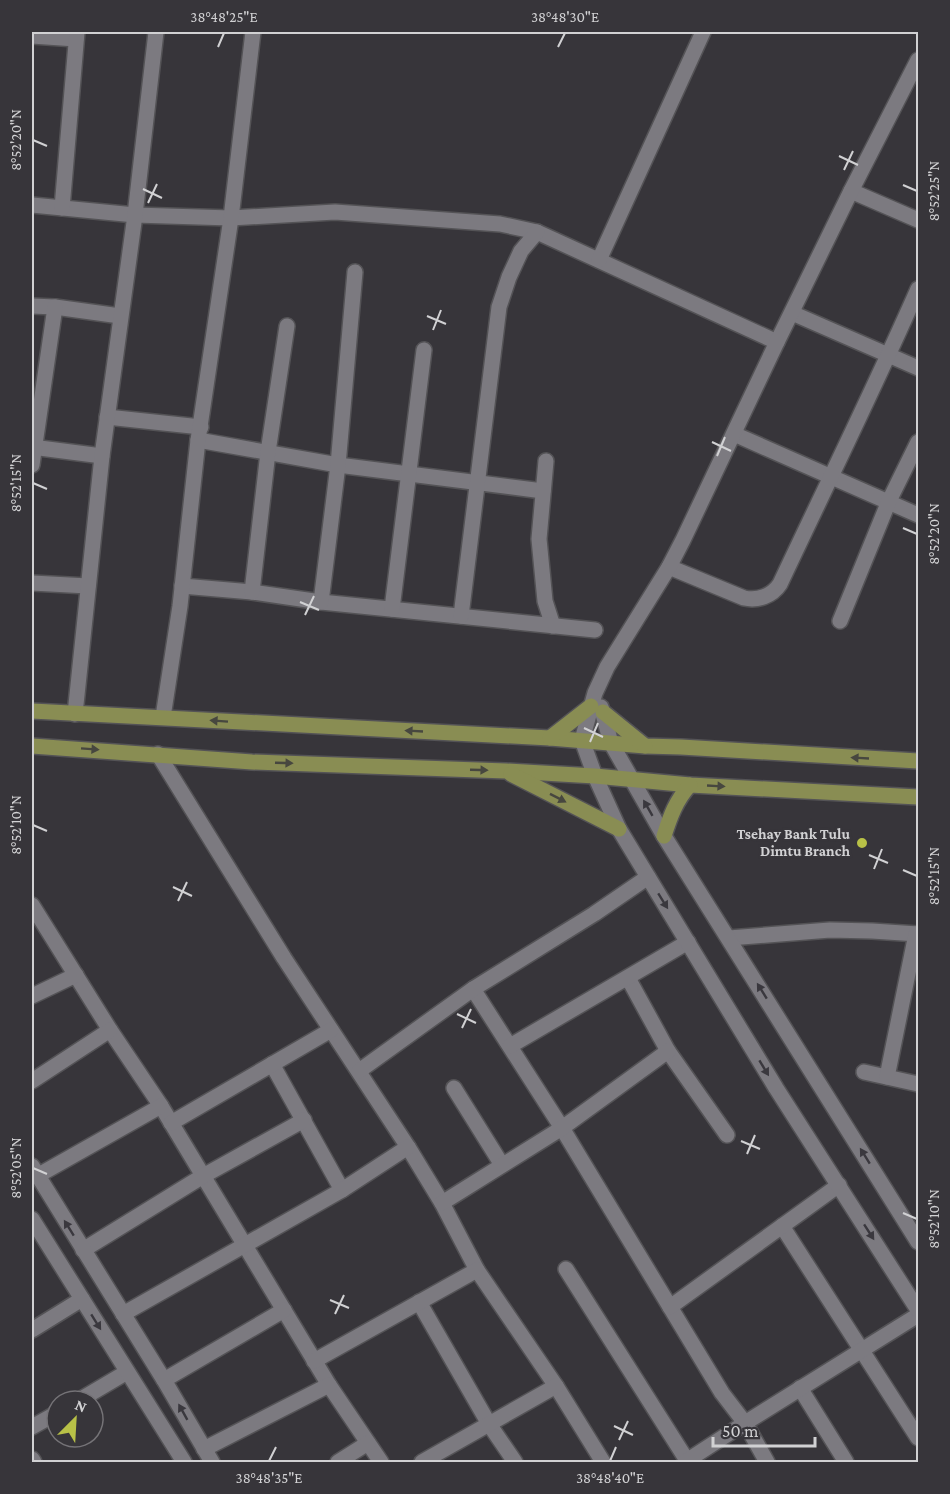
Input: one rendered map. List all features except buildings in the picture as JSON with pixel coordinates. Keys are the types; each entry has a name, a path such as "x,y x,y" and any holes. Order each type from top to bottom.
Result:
{"main road":[{"path":"550,738 596,704 645,746"},
{"path":"32,711 550,738 645,746 918,761"},
{"path":"32,746 252,762 506,771 690,785 918,797"},
{"path":"506,771 619,829"},
{"path":"664,836 676,803 690,785"}],"street":[{"path":"75,714 102,456 135,215 156,32"},
{"path":"163,717 231,218 253,32"},
{"path":"599,260 703,32"},
{"path":"32,36 76,35 62,208"},
{"path":"566,1269 687,1462 918,1313 776,1088 619,829 595,776 582,740 614,654 669,567 851,191 918,61"},
{"path":"851,191 918,220"},
{"path":"32,205 135,215 231,218 335,212 500,224 537,232 777,342"},
{"path":"461,616 499,307 521,251 537,232"},
{"path":"321,602 338,465 355,272"},
{"path":"669,567 752,600 763,598 776,591 890,355 918,289"},
{"path":"32,306 120,316"},
{"path":"32,465 54,307"},
{"path":"792,313 918,368"},
{"path":"252,592 268,452 287,326"},
{"path":"392,609 424,350"},
{"path":"107,417 200,433 268,452 338,465 543,491"},
{"path":"734,434 918,515"},
{"path":"840,621 889,501 918,442"},
{"path":"33,447 102,456"},
{"path":"546,460 539,539 546,601 553,626"},
{"path":"32,583 88,586"},
{"path":"182,586 595,630"},
{"path":"596,704 611,742 664,836 918,1242"},
{"path":"158,754 284,958 408,1147 477,1270 556,1386 603,1462"},
{"path":"358,1071 473,989 594,914 648,877"},
{"path":"32,904 171,1123 329,1385 381,1462"},
{"path":"729,938 830,930 917,934 887,1077"},
{"path":"510,1046 688,942"},
{"path":"32,996 76,975"},
{"path":"628,978 668,1051 728,1135"},
{"path":"473,989 562,1128 722,1393 745,1423 767,1462"},
{"path":"32,1081 110,1030"},
{"path":"171,1123 331,1030"},
{"path":"441,1203 562,1128 668,1051"},
{"path":"272,1064 342,1190"},
{"path":"864,1072 918,1084"},
{"path":"454,1088 502,1165"},
{"path":"161,1107 34,1171 164,1380 208,1456 329,1385"},
{"path":"83,1250 203,1176 304,1120"},
{"path":"123,1314 342,1190 408,1147"},
{"path":"670,1307 838,1185"},
{"path":"32,1219 184,1462"},
{"path":"782,1226 918,1438"},
{"path":"314,1361 477,1270"},
{"path":"32,1330 82,1299"},
{"path":"419,1302 489,1424 515,1462"},
{"path":"164,1380 284,1310"},
{"path":"98,1389 127,1372"},
{"path":"422,1462 556,1386"},
{"path":"800,1388 846,1462"},
{"path":"338,1462 368,1443"}],"place":[{"name":"Tsehay Bank Tulu Dimtu Branch","path":"862,843"}]}
